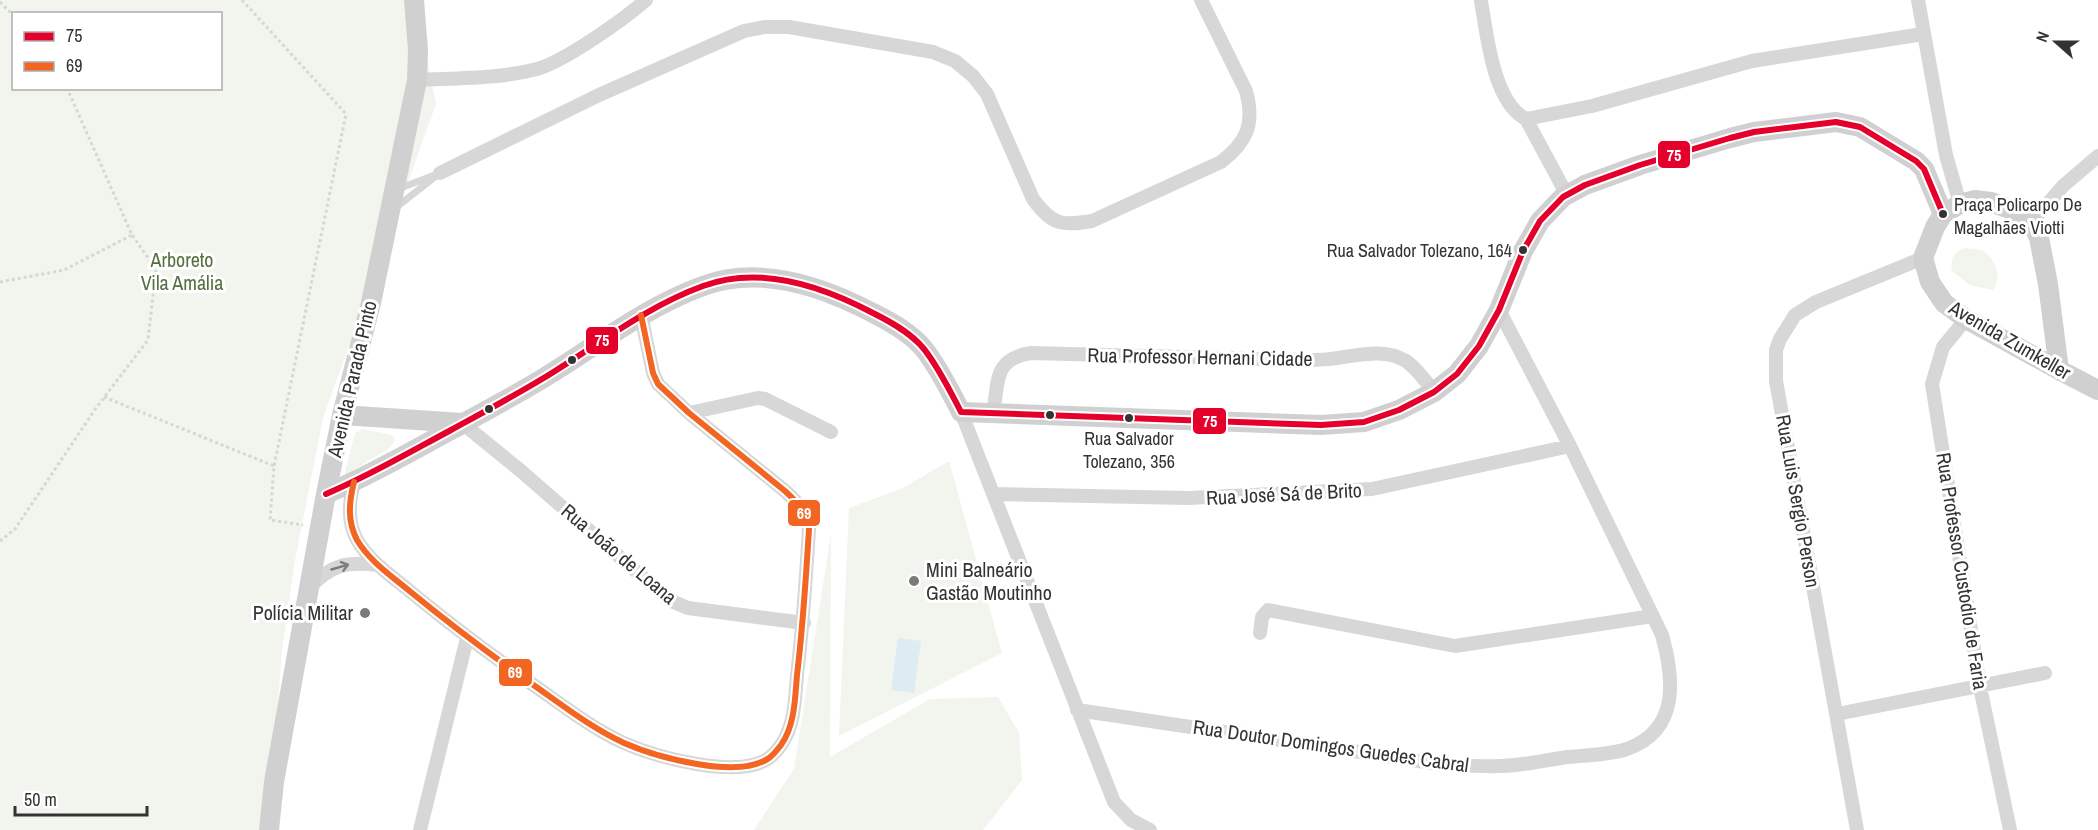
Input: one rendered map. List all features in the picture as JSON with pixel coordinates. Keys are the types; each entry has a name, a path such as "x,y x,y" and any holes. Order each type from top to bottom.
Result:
{"street":[{"name":"Avenida Parada Pinto","path":"269,830 274,782 326,494 342,415 371,303 417,80 418,50 414,0"},
{"path":"417,80 513,74 540,68 574,51 646,0"},
{"path":"440,173 599,95 744,31 764,27 789,27 933,52 955,61 973,76 987,94 1033,199 1044,214 1069,225 1092,221 1221,162 1235,152 1245,137 1250,121 1250,105 1246,91 1201,0"},
{"path":"1482,0 1489,47 1501,86 1512,109 1526,119 1567,195"},
{"path":"1918,0 1946,155 1960,204"},
{"path":"1526,119 1592,106 1752,61 1923,34"},
{"path":"961,412 1321,425 1364,422 1399,410 1434,392 1457,374 1479,346 1499,310 1523,251 1540,221 1567,195 1585,185 1619,172 1754,132 1836,122 1860,127 1916,161 1924,169 1943,214"},
{"path":"2032,222 2063,186 2098,156"},
{"path":"1923,258 1935,227 1943,214 1960,204 1975,200 1991,202 2018,212 2032,222 2039,238 2048,284 2059,370"},
{"name":"Avenida Zumkeller","path":"1923,258 1930,282 1944,303 1966,319 2098,390"},
{"name":"Rua Luis Sergio Person","path":"1857,830 1776,381 1776,350 1795,315 1816,302 1923,258"},
{"path":"326,494 354,482 504,402 641,315 705,285 741,277 777,278 848,300 895,325 924,348 961,412 1114,802 1131,820 1150,830"},
{"name":"Rua Doutor Domingos Guedes Cabral","path":"1077,710 1439,764 1501,766 1626,749 1647,739 1664,718 1672,692 1669,662 1662,635 1570,446 1499,310"},
{"path":"354,482 349,514 352,528 357,539 377,565 467,638 590,724 622,742 659,756 708,765 745,767 769,759 781,745 791,726 804,623 809,530 806,516 799,504 785,491 689,413 658,384 653,373 641,315"},
{"name":"Rua Professor Custodio de Faria","path":"1966,319 1943,347 1932,384 1980,687 2010,830"},
{"name":"Rua Professor Hernani Cidade","path":"993,413 1000,372 1006,362 1015,356 1031,353 1305,360 1383,354 1405,360 1416,369 1434,392"},
{"path":"689,413 758,398 765,399 831,432"},
{"path":"342,415 462,423"},
{"path":"393,419 405,436 403,456"},
{"name":"Rua João de Loana","path":"462,423 521,471 669,600 678,605 804,623"},
{"name":"Rua José Sá de Brito","path":"993,494 1188,498 1372,489 1570,446"},
{"path":"309,588 321,575 332,568 362,563 377,565"},
{"path":"1260,633 1262,617 1268,610 1455,646 1653,616"},
{"path":"420,830 467,638"},
{"path":"1837,714 2045,673"}],"lane":[{"path":"394,190 440,173"},
{"path":"390,212 440,173"}],"path":[{"path":"242,0 346,114 274,466 270,520 310,526"},
{"path":"0,2 12,14"},
{"path":"0,541 15,529 104,397 147,340 156,269 132,235 68,90"},
{"path":"0,282 64,270 132,235"},
{"path":"104,397 274,466"}],"green space":[{"name":"Arboreto Vila Amália","path":"0,0 416,0 436,104 323,418 295,560 282,651 268,830 0,830"},
{"path":"1965,248 1982,250 1991,258 1997,274 1993,290 1970,285 1952,271 1954,256"},
{"path":"363,429 392,435 395,440 391,447 347,474 345,472 355,433"},
{"name":"Mini Balneário Gastão Moutinho","path":"949,461 1002,653 839,736 849,508 903,488"},
{"path":"831,534 830,757 930,699 998,697 1019,733 1022,780 983,830 754,830 794,769"}],"shaded area":[{"path":"898,638 921,641 914,693 891,690"}],"transit line":[{"name":"75","path":"326,494 358,480 508,399 661,305 703,286 724,280 768,278 812,287 833,294 887,320 907,333 924,349 961,412 1321,425 1364,422 1399,410 1434,392 1457,374 1479,346 1499,310 1523,251 1540,221 1563,197 1585,185 1640,165 1754,132 1836,122 1860,127 1916,161 1924,169 1943,214"},
{"name":"69","path":"354,482 350,519 357,540 368,555 456,628 576,715 624,743 676,760 718,767 738,767 755,764 769,758 786,737 794,711 804,602 808,523 794,499 689,413 658,384 653,373 641,315"}],"place":[{"name":"Praça Policarpo De Magalhães Viotti","path":"1943,214"},
{"name":"Rua Salvador Tolezano, 164","path":"1523,250"},
{"name":"Rua Salvador Tolezano, 356","path":"1129,418"},
{"name":"Mini Balneário Gastão Moutinho","path":"914,581"},
{"name":"Polícia Militar","path":"365,613"}]}
